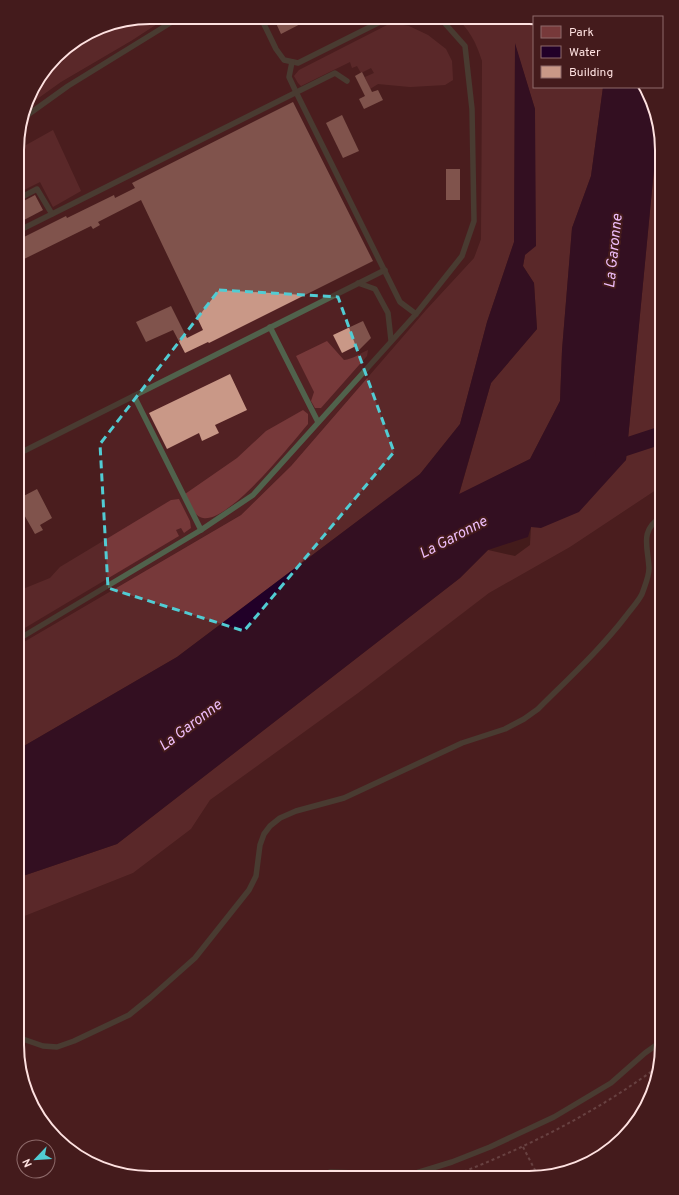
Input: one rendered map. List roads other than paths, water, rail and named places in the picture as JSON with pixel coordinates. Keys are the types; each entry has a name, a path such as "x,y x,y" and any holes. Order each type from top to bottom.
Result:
{"lane":[{"path":"30,113 68,86 169,24"},
{"path":"264,24 276,49 284,60 298,63 376,24"},
{"path":"24,636 201,530 253,495 416,314 462,256 474,221 472,109 465,46 445,24"},
{"path":"292,62 289,77 296,92 400,302 416,314"},
{"path":"24,228 335,73 347,81"},
{"path":"24,195 37,189 52,214"},
{"path":"24,451 385,270"},
{"path":"358,283 374,289 385,307 388,313 391,340"},
{"path":"270,327 318,422"},
{"path":"134,396 201,530"},
{"path":"24,1039 43,1046 57,1047 74,1041 129,1015 150,998 195,958 249,890 256,876 260,845 264,834 270,826 280,818 296,811 344,798 462,743 505,729 524,719 538,709 611,636 640,598 647,580 649,568 646,539 650,528 655,521"},
{"path":"423,1171 452,1162 490,1147 554,1117 611,1083 655,1046"}],"water":[{"name":"La Garonne","path":"515,43 535,109 536,246 525,255 523,266 534,283 537,329 491,383 459,494 530,459 560,401 562,350 572,228 591,176 603,88 639,88 653,126 655,150 626,460 579,512 541,528 531,527 528,537 488,550 460,578 117,844 24,876 24,746 177,657 420,474 460,424 487,322 514,242"}],"waterway":[{"path":"604,454 655,437"}]}
